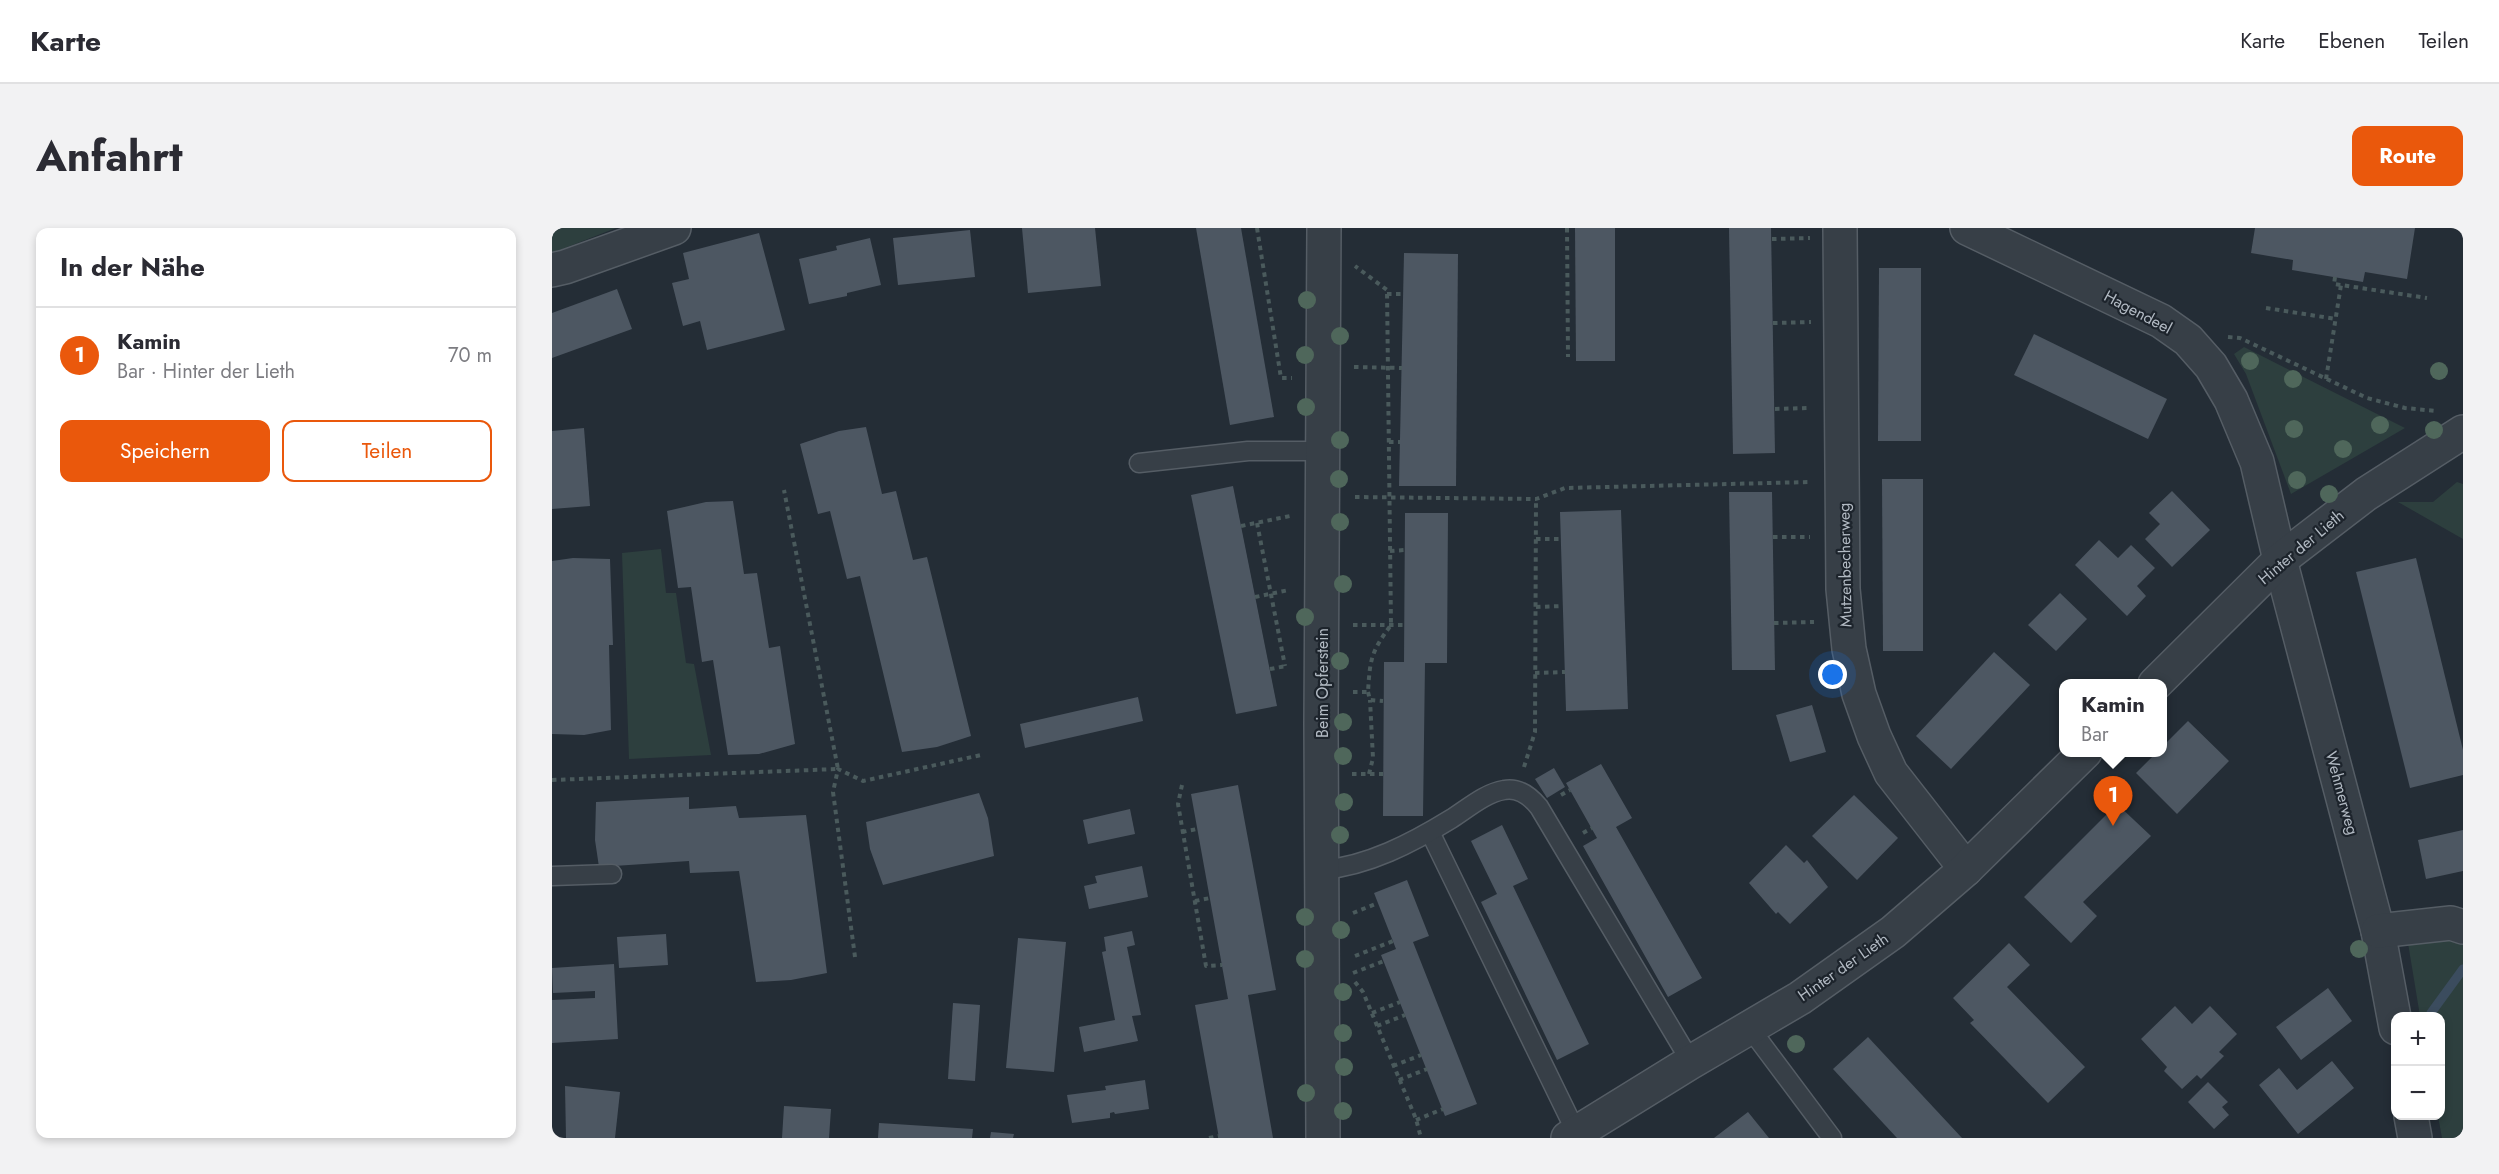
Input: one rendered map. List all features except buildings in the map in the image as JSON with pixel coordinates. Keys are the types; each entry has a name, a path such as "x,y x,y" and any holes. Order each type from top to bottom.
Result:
{"street":[{"path":"552,270 674,228"},
{"name":"Mutzenbecherweg","path":"1840,228 1845,621 1859,694 1874,736 1891,773 1966,869"},
{"name":"Hagendeel","path":"1966,228 2161,321 2188,340 2211,366 2236,411 2257,462 2280,560"},
{"name":"Beim Opferstein","path":"1323,1138 1324,235"},
{"name":"Hinter der Lieth","path":"2160,679 2280,560 2366,494 2455,431"},
{"name":"Wehmerweg","path":"2280,560 2378,931 2393,1012"},
{"name":"Hinter der Lieth","path":"1573,1136 1691,1062 1800,998 1893,932 1966,869 2081,757"},
{"path":"2378,931 2451,923 2463,927"},
{"path":"2412,1120 2415,1138"}],"lane":[{"path":"1139,463 1248,451 1323,451"},
{"path":"1322,870 1343,868 1391,852 1430,832 1492,794 1505,790 1517,790 1528,795 1538,805 1691,1062"},
{"path":"1430,832 1573,1136"},
{"path":"552,876 612,874"},
{"path":"1749,1028 1832,1138"}],"path":[{"path":"1257,228 1281,378 1402,368"},
{"path":"1567,228 1568,357"},
{"path":"1324,235 1387,290 1391,625 1374,648 1369,664 1368,692 1373,758 1369,774"},
{"path":"2335,277 2334,284 2427,298"},
{"path":"2326,379 2341,285"},
{"path":"1387,294 1403,294"},
{"path":"2266,308 2336,319"},
{"path":"2188,340 2225,336 2240,338 2367,398 2405,408 2455,431"},
{"path":"1389,442 1400,442"},
{"path":"1241,526 1323,503 1389,498 1536,499 1565,488 1844,481"},
{"path":"784,490 838,769 833,792 855,957"},
{"path":"1517,790 1535,732 1536,499"},
{"path":"1257,523 1285,666"},
{"path":"1536,539 1561,539"},
{"path":"1390,550 1405,550"},
{"path":"1536,607 1563,606"},
{"path":"1774,622 1845,621"},
{"path":"1322,625 1404,625"},
{"path":"1535,674 1565,672"},
{"path":"1322,692 1368,692"},
{"path":"1370,700 1383,700"},
{"path":"552,780 838,769 864,781 981,755"},
{"path":"1182,785 1178,804 1206,966 1222,965"},
{"path":"1182,832 1197,829"},
{"path":"1194,901 1210,898"},
{"path":"1346,915 1378,903"},
{"path":"1349,958 1393,941"},
{"path":"1384,961 1350,975 1363,992 1416,1120 1421,1138"},
{"path":"1372,1013 1400,1002"},
{"path":"1377,1026 1405,1015"},
{"path":"1394,1066 1421,1055"},
{"path":"1399,1080 1427,1069"},
{"path":"1416,1120 1443,1109"},
{"path":"1209,1138 1219,1136"}],"shaded area":[{"path":"552,228 616,228 552,253"},
{"path":"2244,347 2405,428 2291,494 2246,374 2234,354"},
{"path":"2457,482 2463,484 2463,539 2398,502 2433,502"},
{"path":"661,549 666,593 676,593 686,663 694,664 711,755 629,759 622,553"},
{"path":"2463,938 2463,1138 2442,1138 2439,1120 2445,1120 2445,1012 2419,1012 2408,943"}],"waterway":[{"path":"2432,1012 2463,969"}],"place":[{"name":"Kamin","path":"2113,826"}]}
